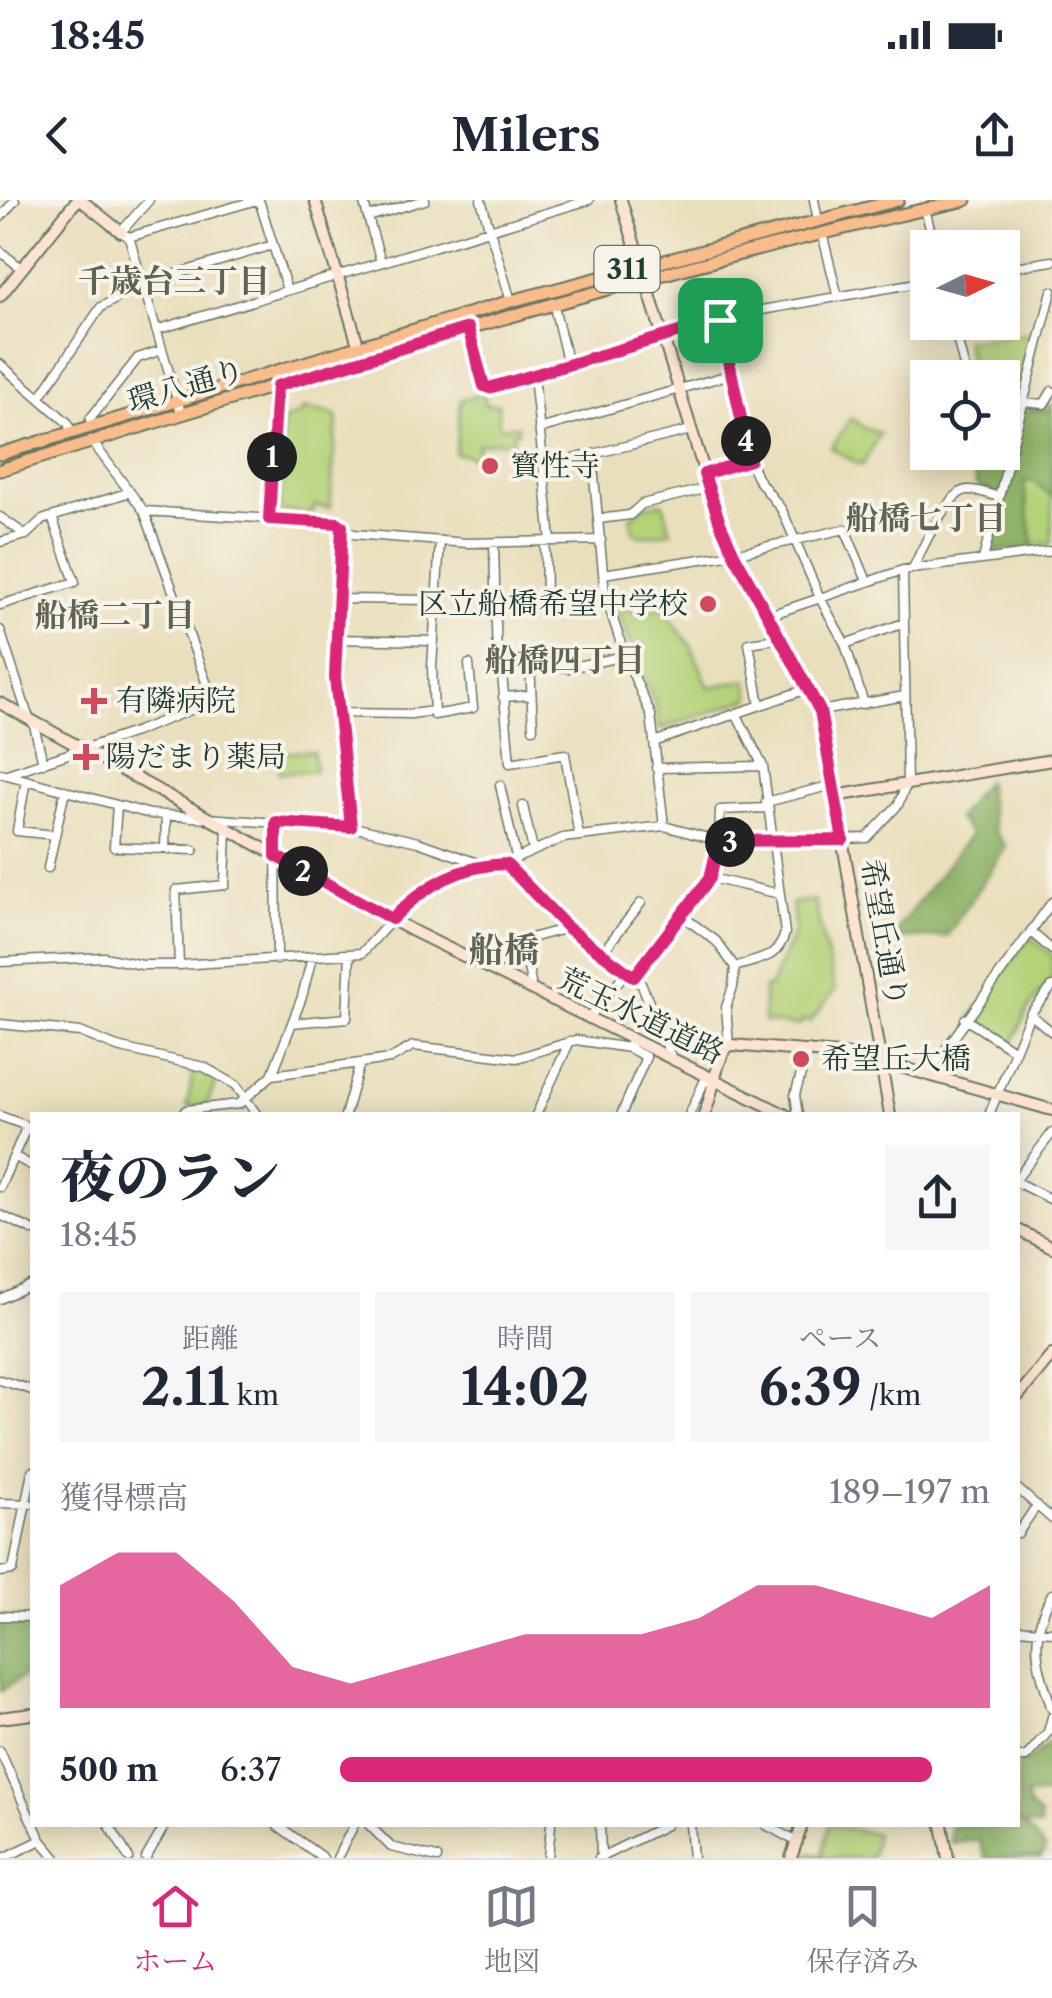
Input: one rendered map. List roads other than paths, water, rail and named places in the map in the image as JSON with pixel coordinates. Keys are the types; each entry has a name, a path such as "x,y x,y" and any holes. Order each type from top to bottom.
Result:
{"main road":[{"name":"環八通り","path":"0,470 92,433 360,352 511,301 820,226 898,200"},
{"name":"環八通り","path":"820,226 966,200"},
{"name":"環八通り","path":"179,407 277,386 360,352 468,328 644,270"},
{"name":"環八通り","path":"0,454 71,433 92,433"}],"street":[{"path":"0,218 15,200"},
{"path":"0,296 79,200 125,234 179,407"},
{"path":"125,234 148,200"},
{"path":"218,200 220,210"},
{"path":"125,234 258,200 287,290"},
{"path":"315,200 360,352"},
{"path":"363,200 381,262"},
{"path":"368,217 425,200"},
{"path":"480,200 511,301"},
{"path":"548,200 552,211"},
{"path":"156,330 589,200"},
{"name":"希望丘通り","path":"620,200 708,488 734,554 820,711 893,1112"},
{"path":"814,200 838,297"},
{"path":"925,209 930,230"},
{"path":"40,397 101,307 143,284 273,245"},
{"path":"0,251 22,269"},
{"path":"1020,266 1052,261"},
{"path":"468,328 484,386 489,388 720,320 910,285"},
{"path":"983,559 1052,291"},
{"path":"553,302 568,364"},
{"path":"720,320 750,460 782,510 820,598 845,644 864,704"},
{"path":"3,774 86,750 213,702 144,510 92,433 90,420 138,358 162,350"},
{"path":"0,364 68,422 71,433"},
{"path":"539,428 732,374"},
{"path":"534,375 544,466 546,598 605,594"},
{"path":"269,519 277,386"},
{"path":"1020,403 1044,404 1052,391"},
{"path":"544,466 691,430"},
{"path":"592,455 605,594 650,715 664,826"},
{"path":"704,474 750,460"},
{"path":"599,519 630,515 642,504 708,488"},
{"path":"3,774 166,815 351,827 406,838 480,864 506,864 516,856 563,838 664,826 719,841 773,843 867,838 898,804 907,783 904,624 908,569 950,500 960,492 977,491 999,497"},
{"path":"0,542 26,535 42,520 130,492"},
{"path":"144,510 338,523 353,534 440,541 494,544 601,540"},
{"path":"0,516 26,535"},
{"path":"0,606 76,582 52,517"},
{"path":"342,526 340,599 334,640 351,827"},
{"path":"603,574 734,554 845,528 868,581"},
{"path":"440,541 431,694 434,715 472,710 469,664"},
{"path":"494,544 497,663 530,662 568,668 625,656"},
{"path":"770,615 908,569 1052,551"},
{"path":"340,599 436,600"},
{"path":"845,644 904,624"},
{"path":"0,630 43,763"},
{"path":"760,705 749,644 782,638"},
{"path":"334,640 434,641"},
{"path":"530,662 533,728"},
{"path":"501,663 510,763 564,754 579,836"},
{"path":"654,742 810,688"},
{"path":"503,697 531,695"},
{"path":"820,711 905,696"},
{"name":"荒玉水道道路","path":"0,703 392,919 588,1018 630,1044 672,1059 780,1112"},
{"path":"338,713 433,711"},
{"path":"735,968 762,962 783,942 785,933 763,766 737,715"},
{"path":"588,1018 710,878 719,841 720,810 1052,760"},
{"path":"656,768 763,766"},
{"path":"26,780 17,832 55,835"},
{"path":"500,786 516,856"},
{"path":"48,868 65,790"},
{"path":"117,805 114,847 194,850"},
{"path":"523,806 532,850"},
{"path":"165,849 166,815"},
{"path":"276,822 277,960"},
{"path":"178,965 176,890 225,885 226,828"},
{"path":"0,962 104,957 142,965 178,965 362,953 423,889 480,864"},
{"path":"506,864 568,928 648,992 654,1018 672,1059"},
{"path":"710,878 780,894"},
{"path":"927,1075 1052,902"},
{"path":"601,954 641,903"},
{"path":"680,914 716,941 735,968 726,1007 729,1046"},
{"path":"528,989 531,983 523,940 568,928"},
{"path":"1031,932 1052,950"},
{"path":"292,1023 347,1018 350,954"},
{"path":"184,1112 239,1104 272,1074 312,957"},
{"path":"990,1112 1030,1014 1052,986"},
{"path":"1030,1014 1052,1032"},
{"path":"966,1019 1015,1051"},
{"path":"0,1024 80,1032 117,1047 204,1067 236,1085 255,1112"},
{"path":"272,1074 390,1059 414,1046 517,1058 570,1041 630,1044"},
{"path":"539,1112 570,1041"},
{"path":"705,1112 724,1048 729,1046 841,1052 1052,1110"},
{"path":"797,1112 794,1095 808,1050"},
{"path":"622,1112 648,1053"},
{"path":"346,1112 360,1063"},
{"path":"690,1112 704,1082 714,1080"},
{"path":"0,1116 28,1126 0,1187"},
{"path":"1020,1178 1048,1146 1052,1133"},
{"path":"14,1156 30,1165"},
{"path":"1020,1181 1052,1200"},
{"path":"0,1216 30,1229"},
{"path":"1020,1231 1052,1247"},
{"path":"0,1299 30,1285"},
{"path":"1020,1394 1052,1355"},
{"path":"0,1380 30,1389"},
{"path":"1020,1491 1052,1518"},
{"path":"0,1504 30,1504 12,1570 0,1572"},
{"path":"1020,1530 1037,1506"},
{"path":"1052,1594 1037,1628 1036,1660 1052,1709"},
{"path":"0,1616 30,1616"},
{"path":"1020,1628 1052,1632"},
{"path":"0,1718 30,1714"},
{"path":"1020,1757 1026,1757 1050,1732 1052,1717"},
{"path":"0,1751 30,1816"},
{"path":"35,1827 56,1858"},
{"path":"110,1827 129,1858"},
{"path":"146,1858 162,1827"},
{"path":"280,1827 323,1858"},
{"path":"337,1858 353,1827"},
{"path":"370,1827 390,1847 437,1858"},
{"path":"548,1858 551,1827"},
{"path":"600,1827 600,1858 662,1827"},
{"path":"690,1827 693,1858"},
{"path":"770,1827 798,1842"},
{"path":"792,1858 802,1827"},
{"path":"942,1827 948,1858"},
{"path":"4,1858 41,1840"}],"place":[{"name":"寳性寺","path":"490,466"},
{"name":"区立船橋希望中学校","path":"708,604"},
{"name":"有隣病院","path":"94,701"},
{"name":"陽だまり薬局","path":"86,757"},
{"name":"希望丘大橋","path":"801,1059"}],"district":[{"name":"千歳台三丁目","path":"174,281"},
{"name":"船橋七丁目","path":"926,518"},
{"name":"船橋二丁目","path":"115,615"},
{"name":"船橋四丁目","path":"565,660"},
{"name":"船橋","path":"504,950"}]}
